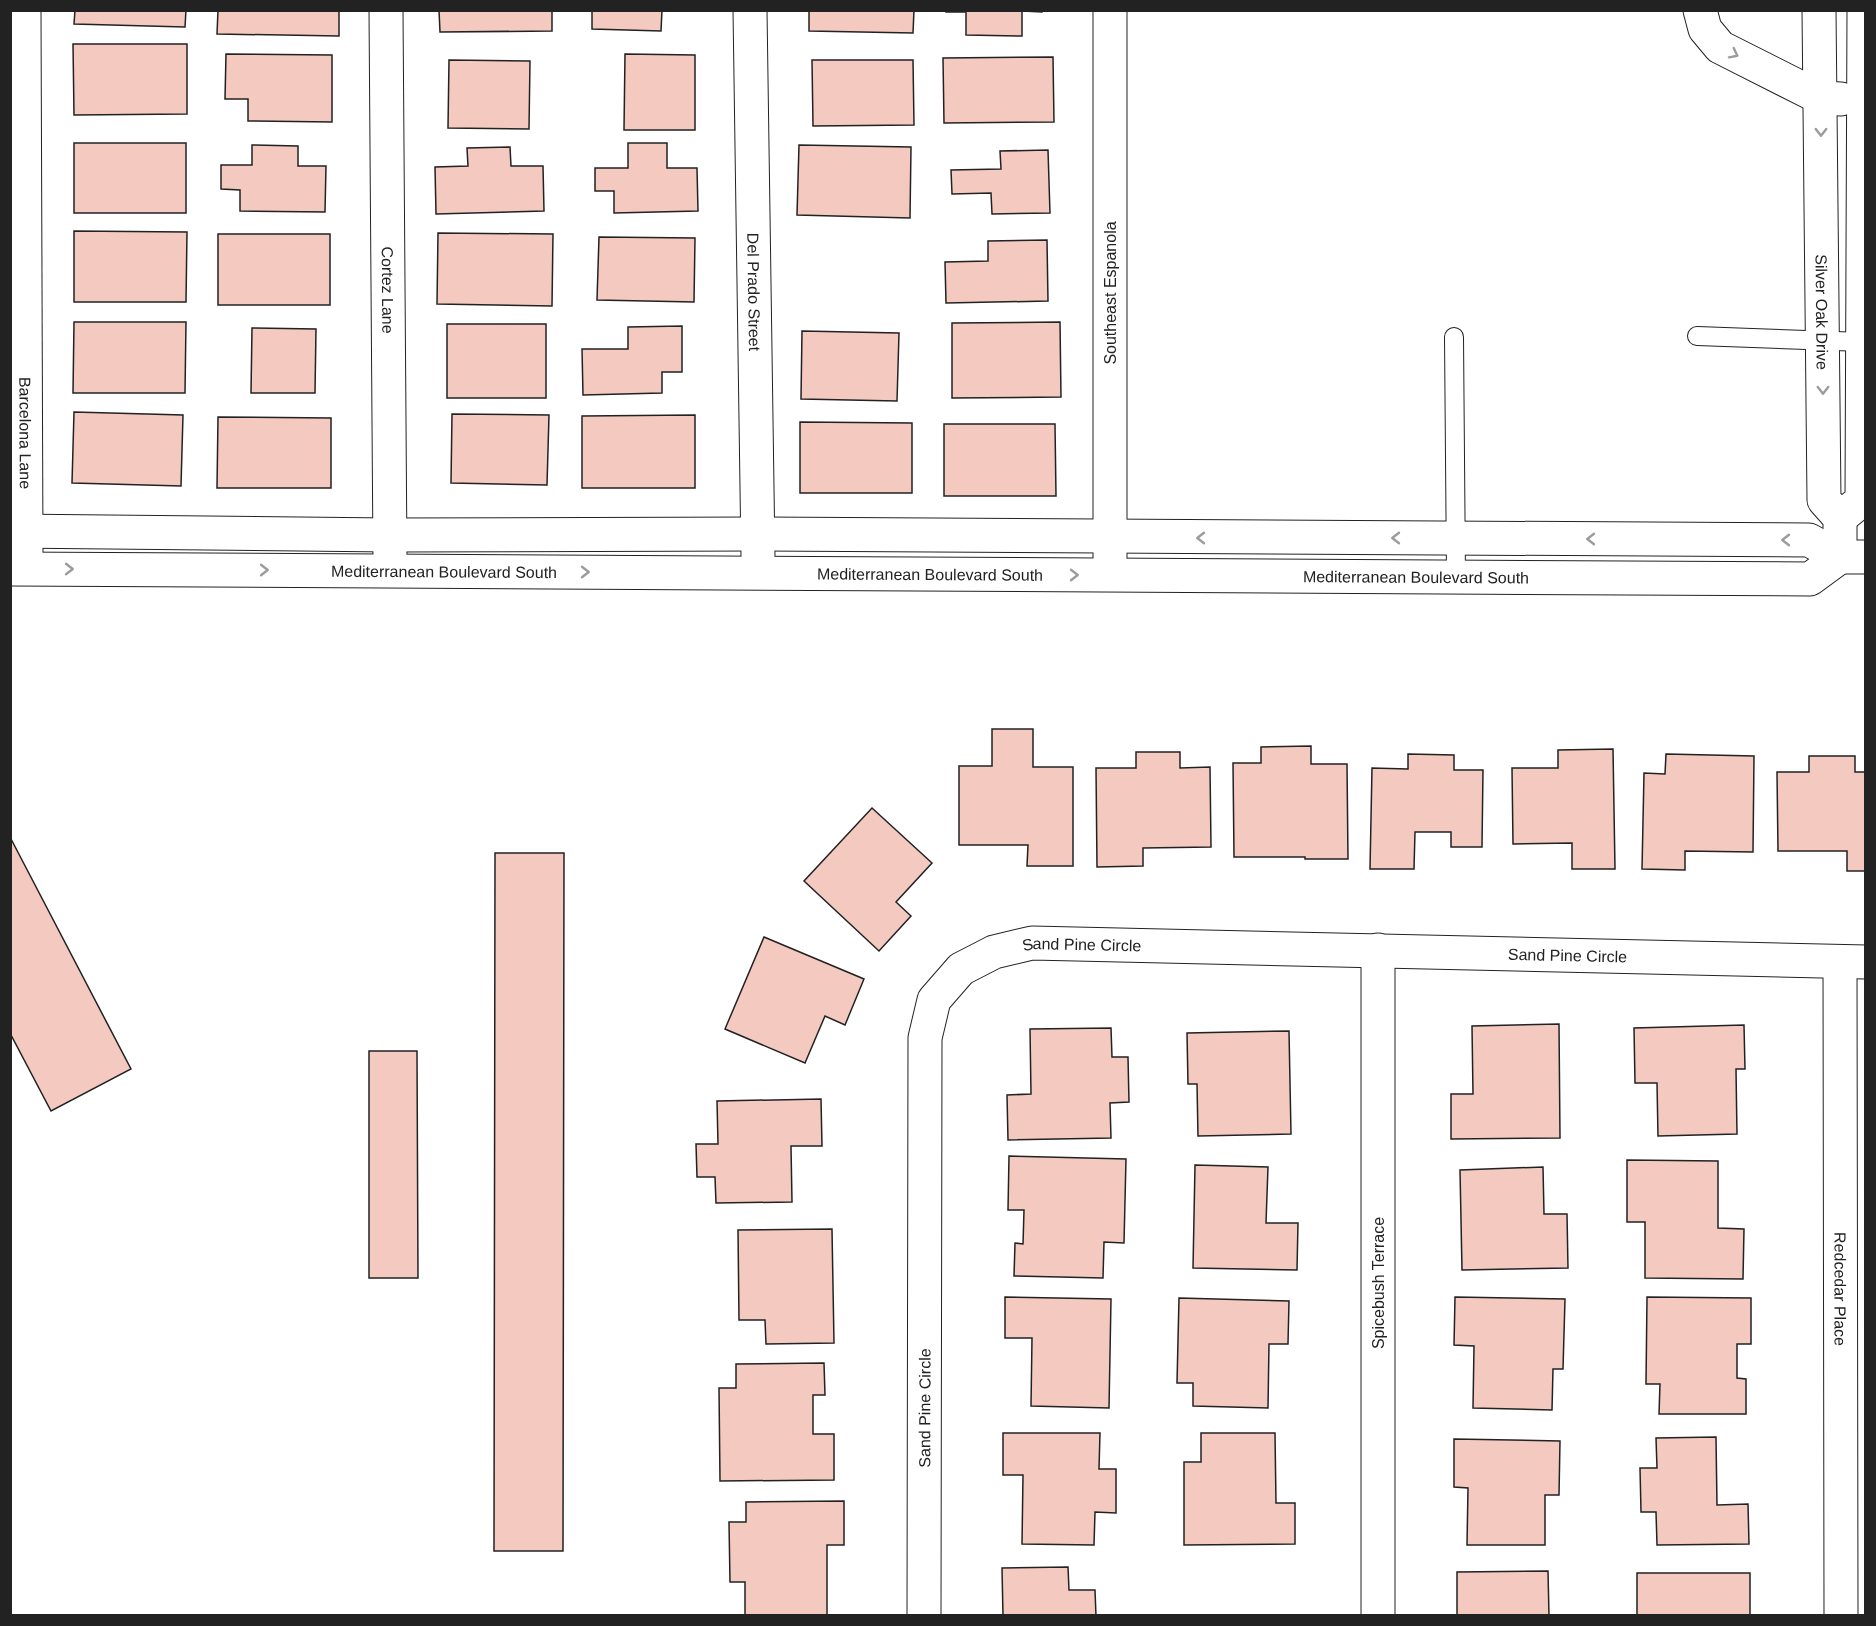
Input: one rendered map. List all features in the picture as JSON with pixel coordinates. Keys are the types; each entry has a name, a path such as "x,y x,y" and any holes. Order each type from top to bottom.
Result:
{"street":[{"name":"Barcelona Lane","path":"18,569 24,10"},
{"name":"Cortez Lane","path":"386,10 390,571"},
{"name":"Del Prado Street","path":"750,10 758,573"},
{"name":"Southeast Espanola","path":"1110,10 1110,575"},
{"path":"1700,10 1705,29 1720,47 1821,98 1864,100"},
{"name":"Silver Oak Drive","path":"1819,10 1824,500 1840,518"},
{"path":"1853,557 1840,518 1862,500 1864,10"},
{"path":"18,531 390,535 758,534 1809,540 1853,557"},
{"name":"Mediterranean Boulevard South","path":"18,569 1810,579 1853,557"},
{"name":"Sand Pine Circle","path":"924,1616 925,1038 934,1000 961,969 994,952 1032,943 1853,962"},
{"name":"Spicebush Terrace","path":"1378,950 1378,1616"},
{"name":"Redcedar Place","path":"1841,1616 1853,962"}],"lane":[{"path":"1697,336 1863,342"},
{"path":"1454,337 1456,577"}],"building":[{"path":"75,10 186,10 185,27 74,24"},
{"path":"218,10 339,10 339,36 217,34"},
{"path":"439,10 552,10 552,31 440,32"},
{"path":"592,10 662,10 661,31 592,29"},
{"path":"809,10 914,10 913,33 809,31"},
{"path":"946,10 1042,10 1042,12 1022,11 1022,36 966,35 966,12 946,12"},
{"path":"73,44 187,44 187,114 74,115"},
{"path":"226,54 332,55 332,122 248,121 248,99 225,99"},
{"path":"625,54 695,55 695,130 624,130"},
{"path":"1053,57 1054,122 944,123 943,58"},
{"path":"449,60 530,61 529,129 448,128"},
{"path":"812,60 913,60 914,125 813,126"},
{"path":"74,143 186,143 186,213 74,213"},
{"path":"628,143 667,143 667,168 697,168 698,211 614,213 614,191 595,191 595,168 628,168"},
{"path":"252,145 298,146 298,166 326,166 325,212 240,211 240,190 221,189 221,165 252,165"},
{"path":"799,145 911,147 910,218 797,215"},
{"path":"510,147 511,166 543,166 544,211 436,214 435,167 468,166 467,148"},
{"path":"1048,150 1050,213 992,214 991,193 952,194 951,170 1001,169 1000,151"},
{"path":"74,231 187,232 186,302 74,302"},
{"path":"438,233 553,234 552,306 437,304"},
{"path":"218,234 330,234 330,305 218,305"},
{"path":"599,237 695,238 694,302 597,300"},
{"path":"1047,240 1048,301 946,303 945,262 988,261 988,241"},
{"path":"74,322 186,322 185,393 73,393"},
{"path":"1060,322 1061,397 952,398 952,323"},
{"path":"447,324 546,324 546,398 447,398"},
{"path":"682,326 682,372 662,372 662,393 583,395 582,349 628,349 628,327"},
{"path":"252,328 316,329 315,393 251,393"},
{"path":"802,331 899,333 897,401 801,399"},
{"path":"74,412 183,415 181,486 72,483"},
{"path":"452,414 549,415 547,485 451,483"},
{"path":"695,415 695,488 582,488 582,416"},
{"path":"218,417 331,418 331,488 217,488"},
{"path":"800,422 912,423 912,493 800,493"},
{"path":"944,424 1055,424 1056,496 944,496"},
{"path":"992,729 1033,729 1033,767 1073,767 1073,866 1027,866 1028,845 959,845 959,766 992,766"},
{"path":"1311,746 1311,764 1347,764 1348,859 1234,857 1233,763 1261,763 1261,747"},
{"path":"1613,749 1615,869 1572,869 1572,843 1513,844 1512,768 1558,768 1558,750"},
{"path":"1136,752 1180,752 1180,768 1210,767 1211,847 1143,848 1143,866 1097,867 1096,768 1136,768"},
{"path":"1408,754 1454,755 1454,770 1483,770 1482,847 1451,847 1451,832 1415,832 1414,869 1370,869 1372,768 1408,769"},
{"path":"1666,754 1754,756 1753,852 1685,851 1685,870 1642,869 1644,773 1665,774"},
{"path":"1809,756 1855,756 1855,772 1866,772 1866,871 1847,871 1847,851 1778,851 1777,772 1809,772"},
{"path":"872,808 932,863 896,902 911,916 879,951 804,881"},
{"path":"10,837 131,1069 51,1111 10,1033"},
{"path":"495,853 564,853 563,1551 494,1551"},
{"path":"764,937 864,979 845,1025 825,1016 805,1063 725,1029"},
{"path":"1559,1024 1560,1138 1451,1139 1451,1094 1473,1094 1472,1026"},
{"path":"1744,1025 1745,1069 1736,1069 1737,1134 1658,1136 1657,1083 1635,1083 1634,1028"},
{"path":"1111,1028 1112,1057 1128,1057 1129,1102 1110,1103 1111,1138 1008,1140 1007,1095 1031,1094 1030,1029"},
{"path":"1289,1031 1291,1134 1198,1136 1197,1084 1188,1084 1187,1033"},
{"path":"369,1051 417,1051 418,1278 369,1278"},
{"path":"821,1099 822,1146 791,1146 792,1202 716,1203 715,1177 697,1177 696,1144 718,1144 717,1101"},
{"path":"1009,1156 1126,1159 1124,1243 1104,1242 1103,1278 1014,1276 1015,1243 1023,1244 1024,1210 1008,1210"},
{"path":"1627,1160 1718,1161 1718,1228 1744,1229 1743,1279 1645,1278 1645,1222 1627,1222"},
{"path":"1195,1165 1268,1167 1266,1223 1298,1223 1297,1270 1193,1268"},
{"path":"1543,1167 1544,1214 1567,1214 1568,1268 1462,1270 1460,1170"},
{"path":"832,1229 834,1343 766,1344 765,1320 739,1320 738,1230"},
{"path":"1005,1297 1111,1299 1109,1408 1031,1406 1032,1338 1005,1338"},
{"path":"1455,1297 1565,1299 1563,1369 1553,1369 1552,1410 1473,1408 1474,1346 1454,1345"},
{"path":"1647,1297 1751,1298 1751,1344 1737,1344 1737,1378 1746,1379 1746,1414 1659,1414 1660,1384 1646,1384"},
{"path":"1179,1298 1289,1301 1288,1344 1269,1344 1268,1408 1193,1406 1193,1383 1177,1383"},
{"path":"824,1363 825,1395 813,1395 813,1434 834,1434 834,1480 720,1481 719,1388 736,1388 736,1364"},
{"path":"1003,1433 1100,1433 1099,1469 1116,1469 1116,1513 1095,1512 1094,1545 1022,1544 1023,1475 1003,1475"},
{"path":"1201,1433 1275,1433 1276,1503 1295,1503 1295,1544 1184,1545 1184,1462 1201,1462"},
{"path":"1716,1437 1717,1505 1748,1504 1749,1544 1657,1545 1656,1512 1641,1512 1640,1468 1657,1468 1656,1438"},
{"path":"1454,1439 1560,1441 1559,1495 1545,1495 1545,1545 1467,1545 1468,1488 1454,1487"},
{"path":"844,1501 844,1545 827,1545 827,1615 745,1615 745,1582 730,1582 729,1522 746,1522 746,1502"},
{"path":"1068,1567 1069,1590 1095,1590 1096,1616 1003,1616 1002,1568"},
{"path":"1548,1571 1549,1616 1457,1616 1457,1572"},
{"path":"1637,1573 1750,1573 1750,1616 1637,1616"}]}
